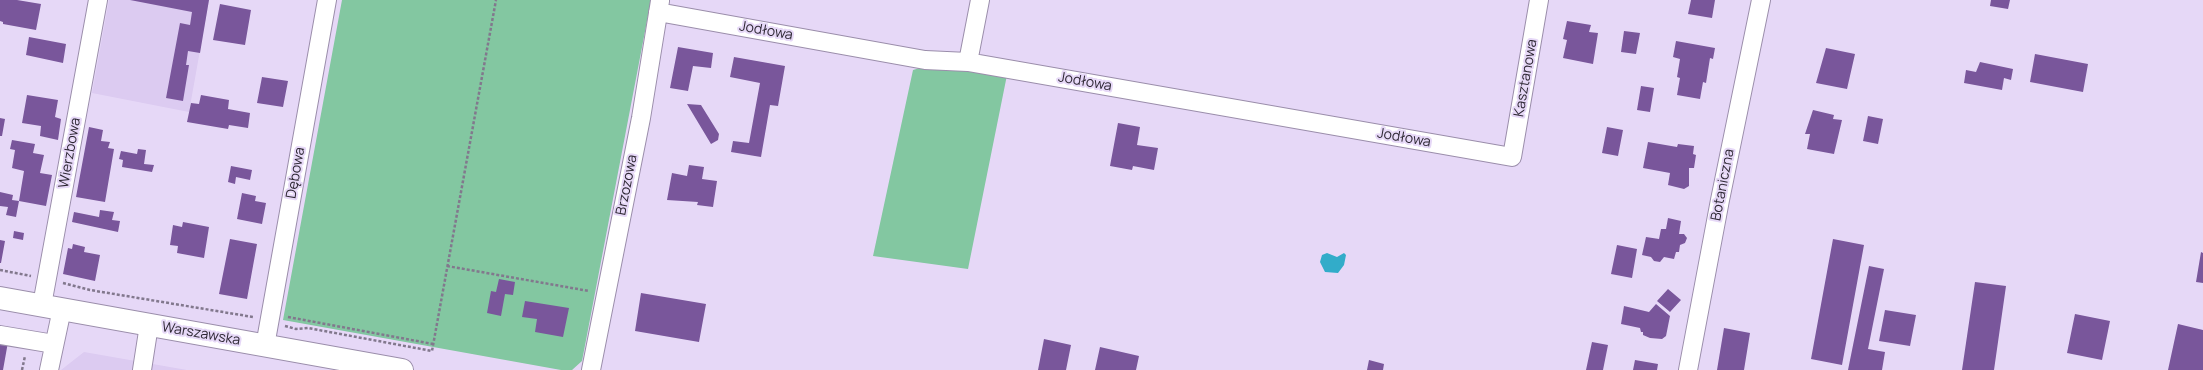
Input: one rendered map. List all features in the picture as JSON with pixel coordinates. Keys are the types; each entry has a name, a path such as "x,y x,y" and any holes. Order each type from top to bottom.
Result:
{"main road":[{"name":"Warszawska","path":"0,298 265,346 355,366 402,370"}],"street":[{"name":"Wierzbowa","path":"48,370 54,344 52,307 46,279 98,0"},
{"name":"Dębowa","path":"265,346 327,0"},
{"path":"968,62 980,0"},
{"name":"Kasztanowa","path":"1512,157 1540,0"},
{"name":"Botaniczna","path":"1688,370 1720,200 1761,0"},
{"name":"Jodłowa","path":"659,6 925,60 968,62 1512,157"},
{"name":"Brzozowa","path":"591,370 641,118 659,6"},
{"path":"142,370 149,324"},
{"path":"0,335 54,344"}],"path":[{"path":"0,270 90,290 248,317 256,318 261,312 280,316 281,325 296,329 308,328 432,351 496,0"},
{"path":"447,266 592,291"},
{"path":"289,309 287,317 433,344"}],"shaded area":[{"path":"109,0 209,0 189,112 92,93"},
{"path":"84,352 187,370 61,370"}],"green space":[{"path":"342,0 651,0 582,361 572,370 561,370 283,320"},
{"path":"933,64 1007,75 968,269 873,256 913,70"}],"water":[{"path":"1327,253 1337,257 1344,253 1346,255 1344,265 1338,273 1325,272 1320,262 1322,255"}],"building":[{"path":"0,0 17,0 41,4 36,30 3,24 3,22 0,21"},
{"path":"130,0 209,0 200,53 188,51 186,65 189,65 183,101 166,98 180,23 190,25 192,12"},
{"path":"1691,0 1715,0 1712,18 1688,14"},
{"path":"1991,0 2010,0 2008,9 1990,6"},
{"path":"220,4 251,10 245,45 213,40"},
{"path":"1567,21 1591,25 1589,32 1598,33 1593,64 1563,58 1567,40 1563,39"},
{"path":"1624,31 1640,33 1636,54 1621,52"},
{"path":"29,37 66,44 63,63 26,55"},
{"path":"1676,41 1715,48 1713,59 1710,58 1706,83 1703,82 1700,99 1677,95 1680,78 1677,77 1680,59 1673,57"},
{"path":"678,47 713,53 711,68 693,66 688,91 670,88"},
{"path":"1826,48 1855,54 1847,89 1816,83"},
{"path":"2035,54 2088,64 2083,92 2030,82"},
{"path":"734,57 785,66 778,106 770,105 761,157 731,152 733,141 749,143 760,83 730,77"},
{"path":"1980,62 2013,69 2011,80 2004,78 2002,90 1964,83 1966,70 1976,72"},
{"path":"262,77 288,81 283,107 257,103"},
{"path":"1641,86 1654,88 1650,112 1637,110"},
{"path":"27,95 58,100 55,117 61,119 58,140 40,136 41,126 22,123"},
{"path":"201,95 229,100 228,109 250,113 248,128 229,125 228,129 187,122 191,103 199,104"},
{"path":"687,104 701,105 719,134 718,140 711,144"},
{"path":"1813,110 1834,115 1833,119 1842,120 1834,154 1807,149 1810,134 1805,134"},
{"path":"1868,116 1883,119 1878,144 1863,141"},
{"path":"0,118 5,119 2,136 0,136"},
{"path":"1118,123 1140,127 1137,145 1158,148 1154,170 1133,166 1132,170 1110,166"},
{"path":"89,127 103,130 101,141 110,142 108,148 114,149 105,202 76,197"},
{"path":"1607,127 1623,130 1618,156 1602,153"},
{"path":"12,140 35,144 33,153 44,155 40,173 52,175 46,206 19,201 24,171 12,168 15,150 10,149"},
{"path":"1648,142 1677,147 1678,144 1694,146 1693,154 1696,155 1694,168 1689,168 1689,186 1684,189 1668,185 1670,173 1643,168"},
{"path":"138,149 146,150 144,164 154,165 152,172 122,167 123,160 119,159 121,151 137,154"},
{"path":"689,165 704,167 702,179 717,181 713,207 697,205 698,202 667,200 672,173 687,176"},
{"path":"231,166 252,170 250,180 236,177 235,184 228,182"},
{"path":"0,192 13,195 12,200 19,201 16,217 6,215 8,207 0,206"},
{"path":"242,193 256,196 255,201 266,203 262,224 237,219"},
{"path":"100,210 114,212 112,220 120,221 118,232 72,222 74,212 99,217"},
{"path":"1668,218 1681,221 1679,234 1684,234 1687,238 1685,243 1680,245 1679,252 1676,252 1674,259 1664,257 1660,262 1654,261 1651,257 1642,255 1646,237 1659,239 1661,229 1666,229"},
{"path":"183,222 209,227 204,258 177,253 178,246 170,245 173,225 182,227"},
{"path":"14,231 24,233 23,240 13,238"},
{"path":"230,239 257,244 247,299 219,294"},
{"path":"1833,239 1864,245 1842,365 1811,359"},
{"path":"0,240 5,241 1,263 0,263"},
{"path":"73,244 85,247 84,252 100,255 95,281 63,274 68,248 72,249"},
{"path":"1617,245 1637,249 1632,278 1611,274"},
{"path":"2201,252 2203,253 2203,283 2196,282"},
{"path":"1869,266 1884,269 1868,349 1885,352 1882,370 1848,370"},
{"path":"499,279 515,282 513,295 505,294 501,316 487,313 491,291 496,292"},
{"path":"1975,282 2006,286 1994,370 1962,370"},
{"path":"1668,289 1681,300 1670,312 1657,301"},
{"path":"641,293 706,304 699,342 635,331"},
{"path":"525,301 569,308 563,337 535,332 537,319 522,317"},
{"path":"1656,304 1670,316 1666,336 1662,339 1650,338 1643,335 1640,328 1621,324 1624,306 1649,312"},
{"path":"1885,310 1916,315 1910,346 1879,341"},
{"path":"2075,314 2110,321 2102,360 2067,353"},
{"path":"2178,324 2203,330 2203,370 2168,370"},
{"path":"1724,328 1750,333 1744,370 1717,370"},
{"path":"1044,339 1071,345 1066,370 1038,370"},
{"path":"0,341 8,342 3,370 0,370"},
{"path":"1592,342 1608,345 1603,370 1586,370"},
{"path":"1100,347 1139,356 1136,370 1095,370"},
{"path":"1369,360 1384,364 1383,370 1367,370"},
{"path":"1635,360 1658,364 1657,370 1633,370"}]}
